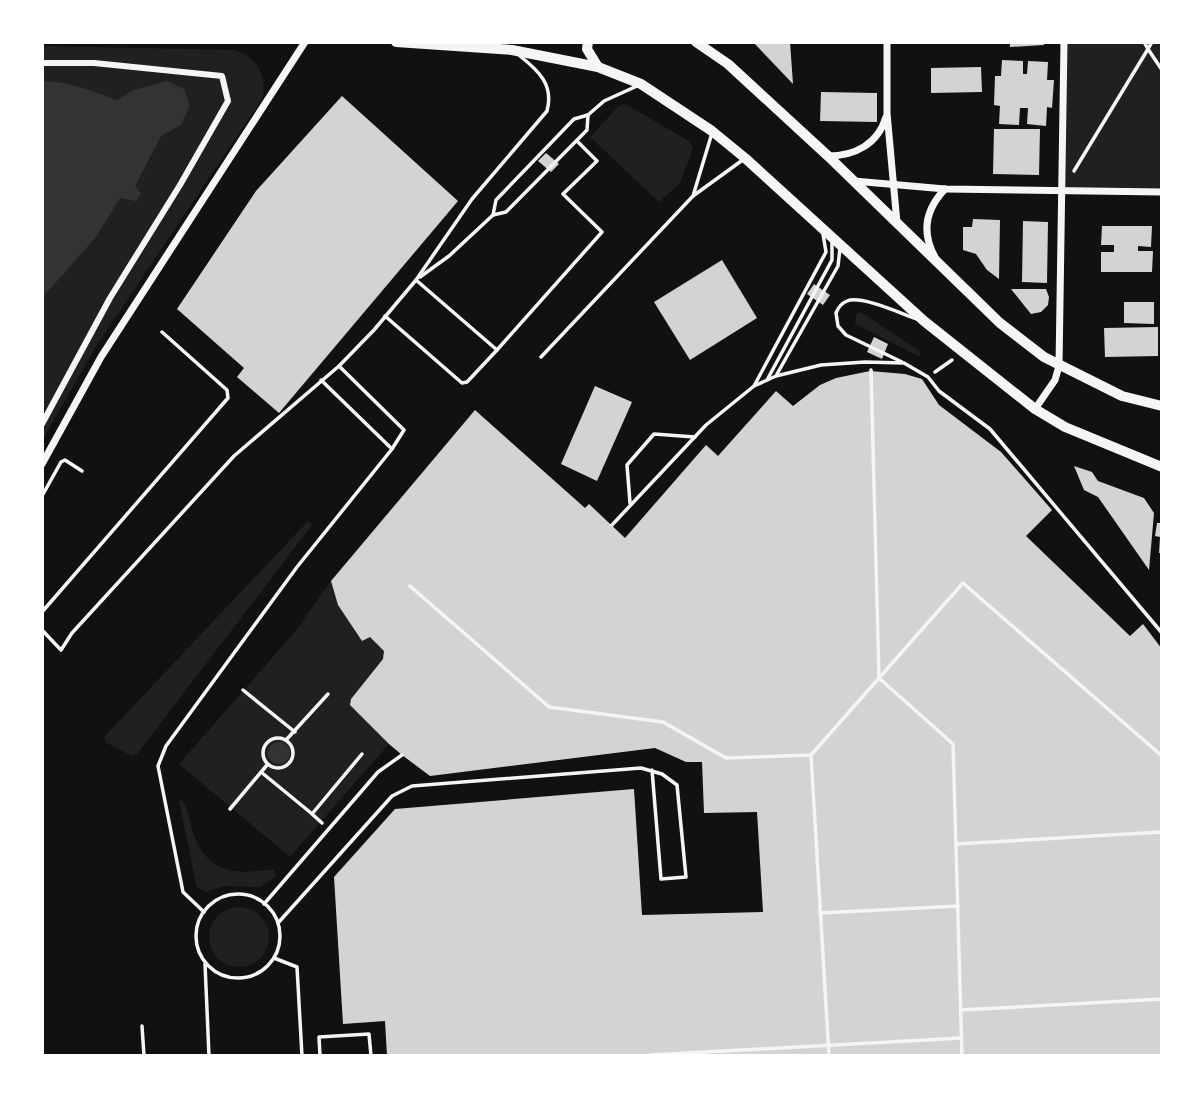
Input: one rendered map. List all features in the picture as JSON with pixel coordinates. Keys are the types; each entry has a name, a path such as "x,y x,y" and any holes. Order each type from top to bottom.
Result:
{"street":[{"path":"42,464 101,358 305,42"},
{"path":"396,42 512,50 598,67 641,84 712,131 745,158 924,321 1035,409 1065,427 1162,467"},
{"path":"587,42 587,49 598,67"},
{"path":"696,42 728,64 828,156 1000,323 1059,366 1122,396 1162,407"},
{"path":"887,42 887,113 897,223"},
{"path":"1035,409 1055,380 1059,366 1064,42"},
{"path":"42,63 94,63 222,76 228,101 110,298 42,424"},
{"path":"828,156 854,153 866,146 883,126 887,113"},
{"path":"854,181 945,189 1162,192"},
{"path":"939,263 928,242 927,219 936,198 945,189"}],"lane":[{"path":"42,629 61,650 72,633 234,456 339,366 416,280 472,199 547,111 550,98 546,85 535,67 512,50"},
{"path":"493,215 496,200 574,119 641,84"},
{"path":"416,280 449,256 493,215 506,212 587,130 588,114"},
{"path":"693,196 712,131"},
{"path":"385,316 462,383 467,382 603,232 563,194 597,161 577,141"},
{"path":"541,357 693,196 745,158"},
{"path":"612,525 695,437 754,386 826,252 826,239 818,223"},
{"path":"776,376 838,266 841,251 832,236"},
{"path":"766,382 832,260 832,236"},
{"path":"416,280 497,351"},
{"path":"924,321 866,301 847,300 836,313 838,326 846,335 876,347 928,377 939,391 990,429 1162,633"},
{"path":"42,612 228,398 227,390 162,332"},
{"path":"754,386 803,368 838,363 904,363"},
{"path":"204,912 183,892 158,766 166,746 297,567 392,449 404,430 339,366"},
{"path":"321,380 392,449"},
{"path":"630,504 627,465 654,434 695,437"},
{"path":"264,904 377,772 402,755"},
{"path":"278,923 392,796 412,786 641,768 652,770 677,785 686,877 661,879 652,770"},
{"path":"239,894 264,904 273,912 278,923 280,935 274,958 254,975 241,978 227,977 215,971 205,962 198,950 198,924 204,912 214,902 239,894"},
{"path":"274,958 296,967 302,1056"},
{"path":"205,962 209,1056"},
{"path":"142,1026 144,1056"},
{"path":"320,1056 319,1037 369,1034 371,1056"}],"path":[{"path":"1144,42 1162,70"},
{"path":"1062,191 1152,42"},
{"path":"870,371 879,678 953,744 962,1056"},
{"path":"42,496 61,462 65,460 82,471"},
{"path":"829,1056 811,755 962,583 1162,756"},
{"path":"410,586 549,707 663,722 726,758 811,755"},
{"path":"243,690 295,732"},
{"path":"286,740 328,694"},
{"path":"268,764 263,752 266,744 273,738 286,740"},
{"path":"268,764 282,768 290,762 293,753 286,740"},
{"path":"312,814 362,754"},
{"path":"230,809 268,764"},
{"path":"261,772 322,823"},
{"path":"956,844 1162,832"},
{"path":"820,913 958,906"},
{"path":"961,1010 1162,999"},
{"path":"650,1055 962,1038"}],"shaded area":[{"path":"1064,42 1162,42 1162,192 1062,191"},
{"path":"42,46 235,50 249,57 259,68 263,91 262,99 95,348 42,441"},
{"path":"42,81 71,85 117,100 134,90 167,81 184,89 190,106 181,125 161,136 135,186 141,194 136,201 120,198 96,237 42,298"},
{"path":"625,104 689,141 693,148 680,183 659,202 590,137 619,106"},
{"path":"861,312 921,352 920,357 855,324 856,314"},
{"path":"308,521 312,525 137,754 132,756 105,742 105,736"},
{"path":"331,581 338,605 361,640 370,637 384,651 383,659 351,699 351,705 389,744 290,857 179,764 294,633"},
{"path":"279,742 289,749 290,753 283,763 279,764 269,757 268,753 275,743"},
{"path":"182,800 195,837 209,859 227,870 249,872 274,869 276,876 260,887 223,886 206,892 197,888 179,801"},
{"path":"233,907 245,907 261,915 267,925 267,949 261,959 245,967 233,967 217,959 209,943 209,931 217,915"}],"building":[{"path":"753,42 790,42 793,84"},
{"path":"1010,42 1044,42 1044,45 1010,47"},
{"path":"1002,60 1023,61 1023,74 1027,74 1028,61 1048,62 1047,80 1054,80 1052,108 1047,107 1046,126 1027,124 1028,108 1020,108 1019,125 999,124 1000,106 994,105 995,76 1001,76"},
{"path":"981,67 982,92 931,93 931,68"},
{"path":"821,92 877,93 877,122 820,121"},
{"path":"342,96 458,201 279,413 237,377 244,368 177,309 256,191"},
{"path":"994,129 1040,129 1039,175 993,174"},
{"path":"546,153 559,164 551,172 538,161"},
{"path":"973,219 1000,220 999,279 987,270 976,254 963,250 963,227 972,227"},
{"path":"1023,221 1048,222 1047,283 1022,282"},
{"path":"1102,226 1152,226 1151,247 1138,246 1138,251 1153,251 1152,272 1101,272 1101,252 1114,252 1114,245 1101,245"},
{"path":"722,260 757,318 690,360 654,302"},
{"path":"814,284 830,295 823,305 807,294"},
{"path":"1011,289 1046,289 1048,305 1041,312 1031,314"},
{"path":"1124,302 1154,302 1154,324 1124,323"},
{"path":"1158,327 1158,356 1105,357 1104,328"},
{"path":"874,337 888,344 882,359 867,352"},
{"path":"870,371 905,374 922,379 939,405 1001,452 1052,510 1026,536 1130,636 1143,624 1162,649 1162,1056 387,1056 385,1021 343,1024 334,877 395,809 634,789 642,915 763,912 757,812 704,813 702,762 686,762 655,748 430,776 402,755 350,705 351,699 383,659 384,651 370,637 362,641 338,605 331,581 475,410 585,508 589,504 625,538 706,445 718,456 776,391 793,406 820,385 836,378"},
{"path":"595,386 632,402 597,481 561,464"},
{"path":"1074,466 1092,472 1098,481 1144,498 1154,513 1149,570 1098,497 1084,490"},
{"path":"1157,523 1162,523 1162,553 1159,553 1160,537 1155,536"}]}
